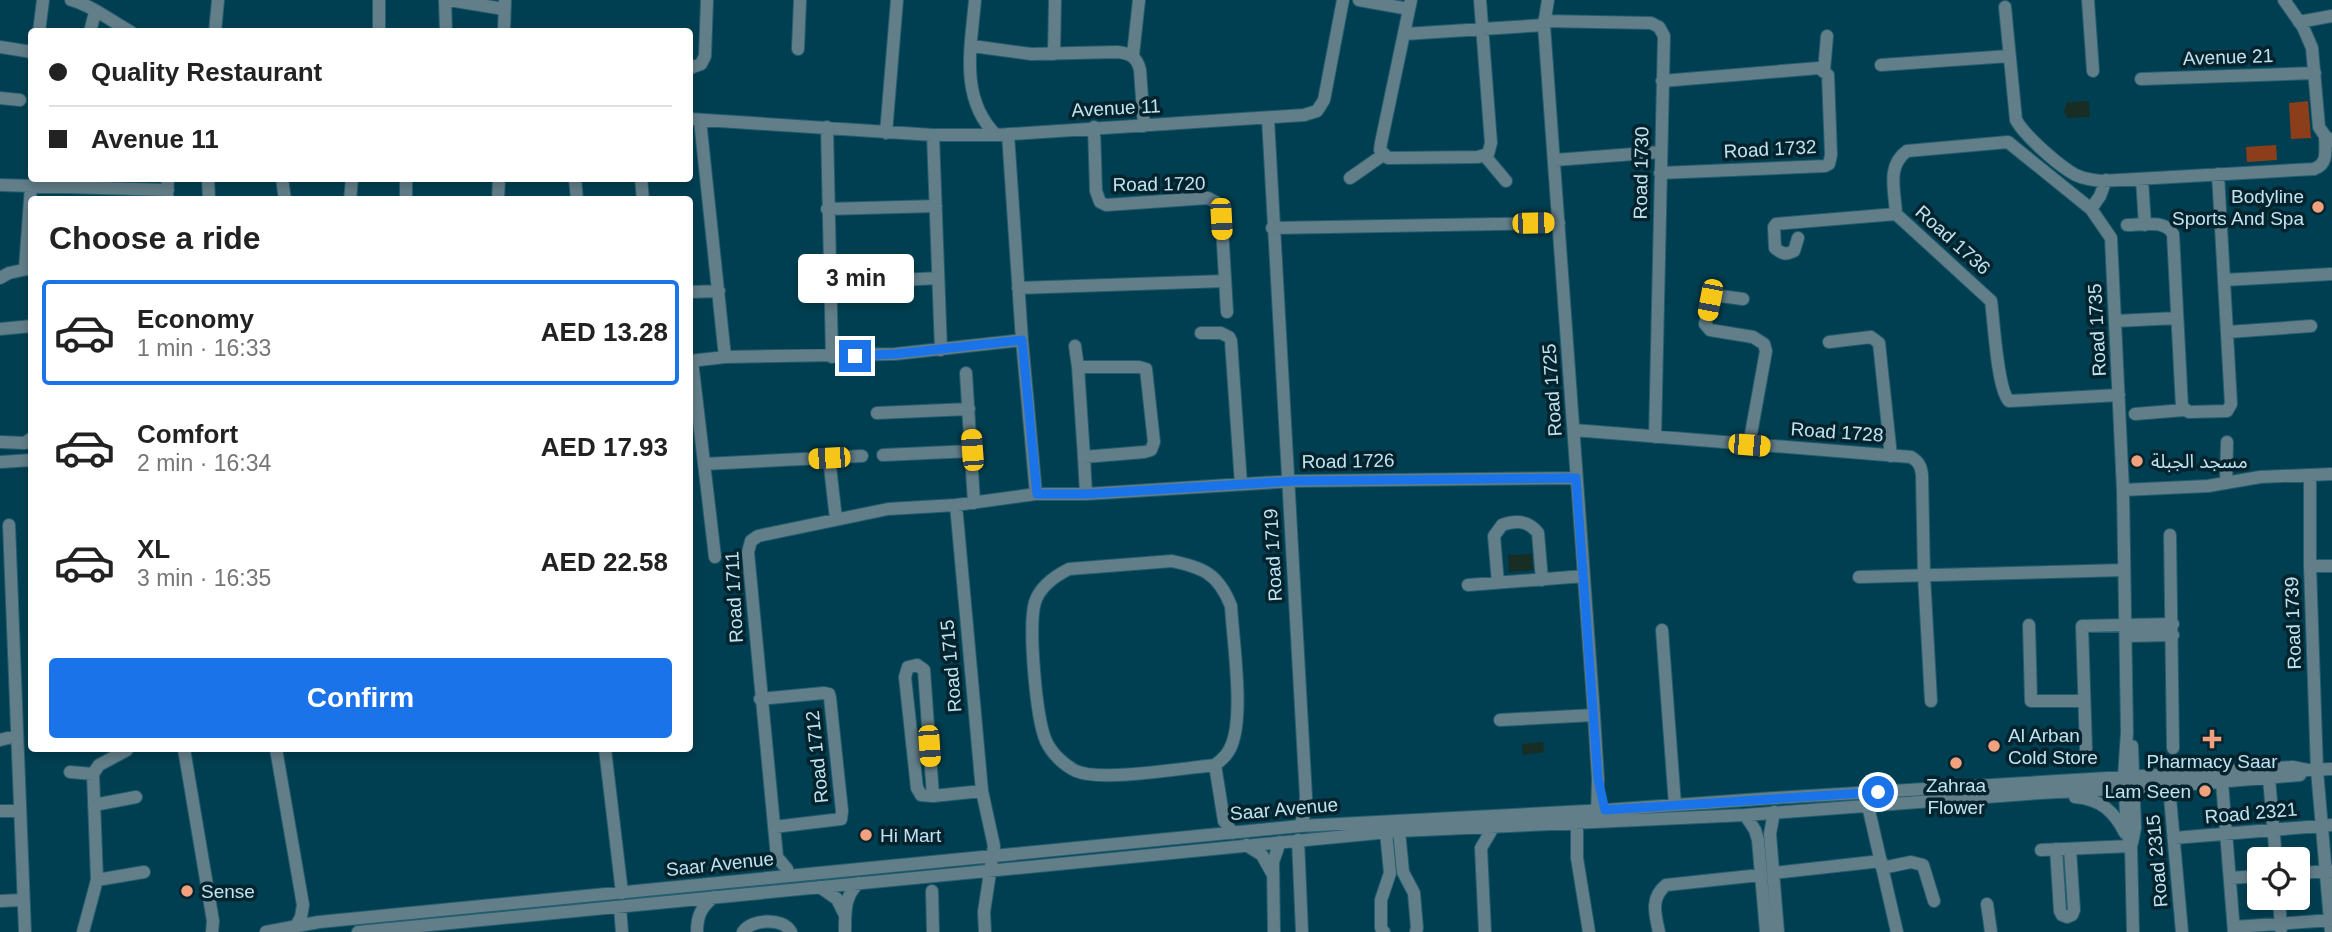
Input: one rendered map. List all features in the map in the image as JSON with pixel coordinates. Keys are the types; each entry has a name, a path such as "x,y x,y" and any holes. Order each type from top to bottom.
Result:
{"street":[{"path":"40,28 43,0"},
{"path":"71,0 90,5 125,28"},
{"path":"215,28 218,0"},
{"path":"379,0 379,28"},
{"path":"446,28 447,0 505,4 504,28"},
{"path":"693,67 701,64 705,56 707,0"},
{"path":"798,49 800,0"},
{"path":"886,132 897,0"},
{"path":"975,0 971,91 980,116 1002,134 1037,494"},
{"path":"1054,54 1055,0"},
{"path":"1139,0 1133,55 1140,70 1144,126"},
{"name":"Avenue 11","path":"695,120 933,135 1002,134 1268,119 1311,114 1322,106 1343,0"},
{"path":"1359,0 1410,4 1381,144 1383,155 1388,158 1485,156"},
{"path":"1480,0 1491,143 1485,156"},
{"name":"Road 1725","path":"1548,0 1544,23 1601,816"},
{"path":"2088,0 2093,71"},
{"path":"2005,7 2014,116 2018,124 2068,171 2092,180 2106,180 2320,167 2325,157 2326,136 2318,122 2312,48 2300,22 2284,0"},
{"path":"90,5 90,28"},
{"path":"2300,22 2332,16"},
{"path":"1405,34 1544,23"},
{"name":"Road 1730","path":"1544,23 1651,23 1659,27 1664,36 1655,437"},
{"name":"Road 1732","path":"1660,173 1829,164 1831,155 1828,81 1824,71 1827,36"},
{"path":"972,46 1016,53 1117,52 1133,55"},
{"path":"0,47 28,51"},
{"path":"1881,65 2009,56"},
{"path":"1662,81 1813,68 1824,71"},
{"name":"Avenue 21","path":"2141,79 2315,73"},
{"path":"0,99 20,100"},
{"name":"Road 1719","path":"1268,119 1272,228 1306,797 1306,812 1300,826"},
{"path":"695,120 719,291 725,358"},
{"path":"827,127 832,357"},
{"name":"Road 1720","path":"1094,127 1096,191 1100,202 1106,205 1208,198 1216,202 1220,210 1227,312"},
{"path":"933,135 941,350"},
{"name":"Road 1735","path":"1896,214 1893,168 1898,158 1906,151 2008,142 2091,209 2111,238 2123,490 2127,732 2131,742 2129,783 2135,833 2129,842 2133,932"},
{"path":"1555,160 1660,152"},
{"path":"1350,178 1383,155"},
{"path":"1485,156 1506,181"},
{"path":"2135,414 2184,410 2224,412 2230,407 2218,174"},
{"path":"2143,179 2145,225"},
{"path":"2079,199 2092,180"},
{"path":"2091,209 2106,180"},
{"path":"0,185 103,182 168,189"},
{"path":"31,186 31,196"},
{"path":"827,209 936,206"},
{"name":"Road 1736","path":"1798,238 1794,251 1781,253 1775,248 1774,226 1896,214 1991,301 2001,382 2004,396 2009,401 2119,395"},
{"path":"1272,228 1559,223"},
{"path":"2127,225 2166,226 2172,231 2181,405 2184,410"},
{"path":"0,278 28,268"},
{"path":"2224,279 2332,274"},
{"path":"829,284 938,278"},
{"path":"1018,288 1225,281"},
{"path":"693,292 719,291"},
{"path":"1743,299 1713,295 1705,324 1710,330 1753,337 1764,344 1766,351 1749,445"},
{"path":"2116,321 2177,318"},
{"path":"0,329 28,326"},
{"path":"2228,332 2311,326"},
{"path":"1201,333 1226,334 1231,341 1241,484"},
{"name":"Road 1728","path":"1574,430 1891,456 1879,343 1871,337 1829,342"},
{"path":"693,361 832,357 941,350 1022,340"},
{"path":"1075,346 1086,494"},
{"path":"1078,367 1139,366 1146,369 1154,442 1148,452 1084,457"},
{"path":"966,373 974,503"},
{"path":"693,377 715,557"},
{"path":"877,414 969,409"},
{"path":"0,442 28,441"},
{"path":"2226,483 2227,442"},
{"path":"883,455 972,450"},
{"path":"704,464 862,456"},
{"path":"1891,456 1911,457 1921,467 1931,701"},
{"path":"829,458 836,519"},
{"path":"0,462 28,460"},
{"path":"2123,490 2208,486 2271,476 2332,474"},
{"name":"Road 1739","path":"2310,475 2313,770 2327,826 2331,924"},
{"name":"Road 1726","path":"1037,494 1086,494 1288,481 1576,478"},
{"name":"Road 1711","path":"777,857 760,699 748,546 758,536 888,509 956,505 1037,494"},
{"name":"Road 1715","path":"956,505 987,824 985,932"},
{"path":"1498,583 1494,536 1502,525 1518,522 1533,526 1538,533 1542,580"},
{"path":"9,525 5,559 14,671 25,932"},
{"path":"2171,535 2173,748"},
{"path":"1172,561 1198,567 1212,575 1231,606 1237,702 1232,743 1225,756 1215,765 1093,775 1071,768 1054,753 1044,736 1040,716 1032,625 1035,603 1045,586 1055,577 1069,569 1081,567 1172,561"},
{"path":"2310,566 2332,566"},
{"path":"1859,577 2124,570"},
{"path":"1468,585 1584,576"},
{"path":"2029,625 2032,701 2084,701"},
{"path":"2086,750 2082,626 2126,631 2173,630"},
{"path":"1662,630 1675,805"},
{"path":"933,796 924,670 917,664 908,667 905,677 917,788 921,795 933,796 982,791"},
{"path":"0,672 14,671"},
{"name":"Road 1712","path":"760,699 824,693 829,694 830,698 841,819 774,827"},
{"path":"1500,720 1594,715"},
{"path":"0,740 16,736"},
{"path":"83,932 97,880 93,774 99,765 123,752"},
{"path":"184,752 213,927 222,932"},
{"path":"277,752 303,905 296,926"},
{"path":"605,752 622,893"},
{"path":"1215,765 1224,821 1233,833"},
{"name":"Saar Avenue","path":"362,928 732,881 1300,826 1601,816 1745,815 2040,793 2298,767 2313,770 2332,769"},
{"name":"Saar Avenue","path":"266,932 319,922 362,928 620,908 1393,832 1572,823 1675,805 2129,783 2169,786 2298,775 2313,770"},
{"path":"70,772 93,774"},
{"path":"2269,778 2275,847"},
{"path":"1211,835 1216,822 1214,792 1217,780"},
{"path":"2222,782 2234,930 2331,924"},
{"name":"Road 2315","path":"2169,786 2182,932"},
{"path":"2040,793 2097,802 2114,814 2129,842 2041,850"},
{"path":"94,805 136,797"},
{"name":"Road 1719","path":"1306,797 1312,811 1323,825"},
{"path":"1868,806 1897,932"},
{"path":"0,811 19,811"},
{"path":"1766,932 1767,874 1774,812"},
{"path":"1745,815 1757,836 1778,932"},
{"path":"1572,823 1589,932"},
{"path":"1480,848 1494,826"},
{"name":"Road 2321","path":"2174,838 2327,826"},
{"path":"1465,828 1480,848 1485,932"},
{"path":"1384,932 1381,928 1381,900 1390,873 1393,832"},
{"path":"1393,832 1403,872 1413,893 1418,928 1416,932"},
{"path":"1298,840 1302,932"},
{"path":"1274,932 1272,873 1280,842"},
{"path":"1246,845 1262,855 1272,873"},
{"path":"2056,849 2060,911 2067,917 2074,910 2070,849"},
{"path":"732,881 745,874 910,856 951,860"},
{"path":"768,871 777,857 787,869"},
{"path":"1659,932 1655,899 1666,885 1912,862 1923,865 1934,901"},
{"path":"2310,872 2329,871"},
{"path":"97,880 144,872"},
{"path":"2230,878 2247,877"},
{"path":"845,932 848,895 859,883"},
{"path":"820,887 837,899 845,915"},
{"path":"932,891 933,932"},
{"path":"697,927 701,909 715,897"},
{"path":"0,901 22,900"},
{"path":"673,901 690,910 697,927"},
{"path":"1987,904 1991,932"},
{"path":"303,905 319,922"},
{"path":"620,908 622,932"},
{"path":"2280,910 2281,928"},
{"path":"743,932 752,923 782,923 787,925 791,932"}],"shaded area":[{"path":"2089,101 2090,117 2068,118 2064,112 2067,102"},
{"path":"2308,101 2311,138 2291,139 2289,103"},
{"path":"2276,145 2277,160 2247,162 2246,147"},
{"path":"2276,190 2279,200 2266,215 2257,207 2269,192"},
{"path":"1532,554 1533,570 1509,572 1508,555"},
{"path":"1543,742 1544,752 1523,755 1522,744"}],"place":[{"name":"Bodyline Sports And Spa","path":"2318,207"},
{"name":"مسجد الجبلة","path":"2137,461"},
{"name":"Pharmacy Saar","path":"2212,739"},
{"name":"Al Arban Cold Store","path":"1994,746"},
{"name":"Zahraa Flower","path":"1956,763"},
{"name":"Lam Seen","path":"2205,791"},
{"name":"Hi Mart","path":"866,835"},
{"name":"Sense","path":"187,891"}],"route":[{"path":"855,356 941,350 1022,340 1037,494 1086,494 1294,481 1576,478 1598,779 1605,810 1878,792"}]}
